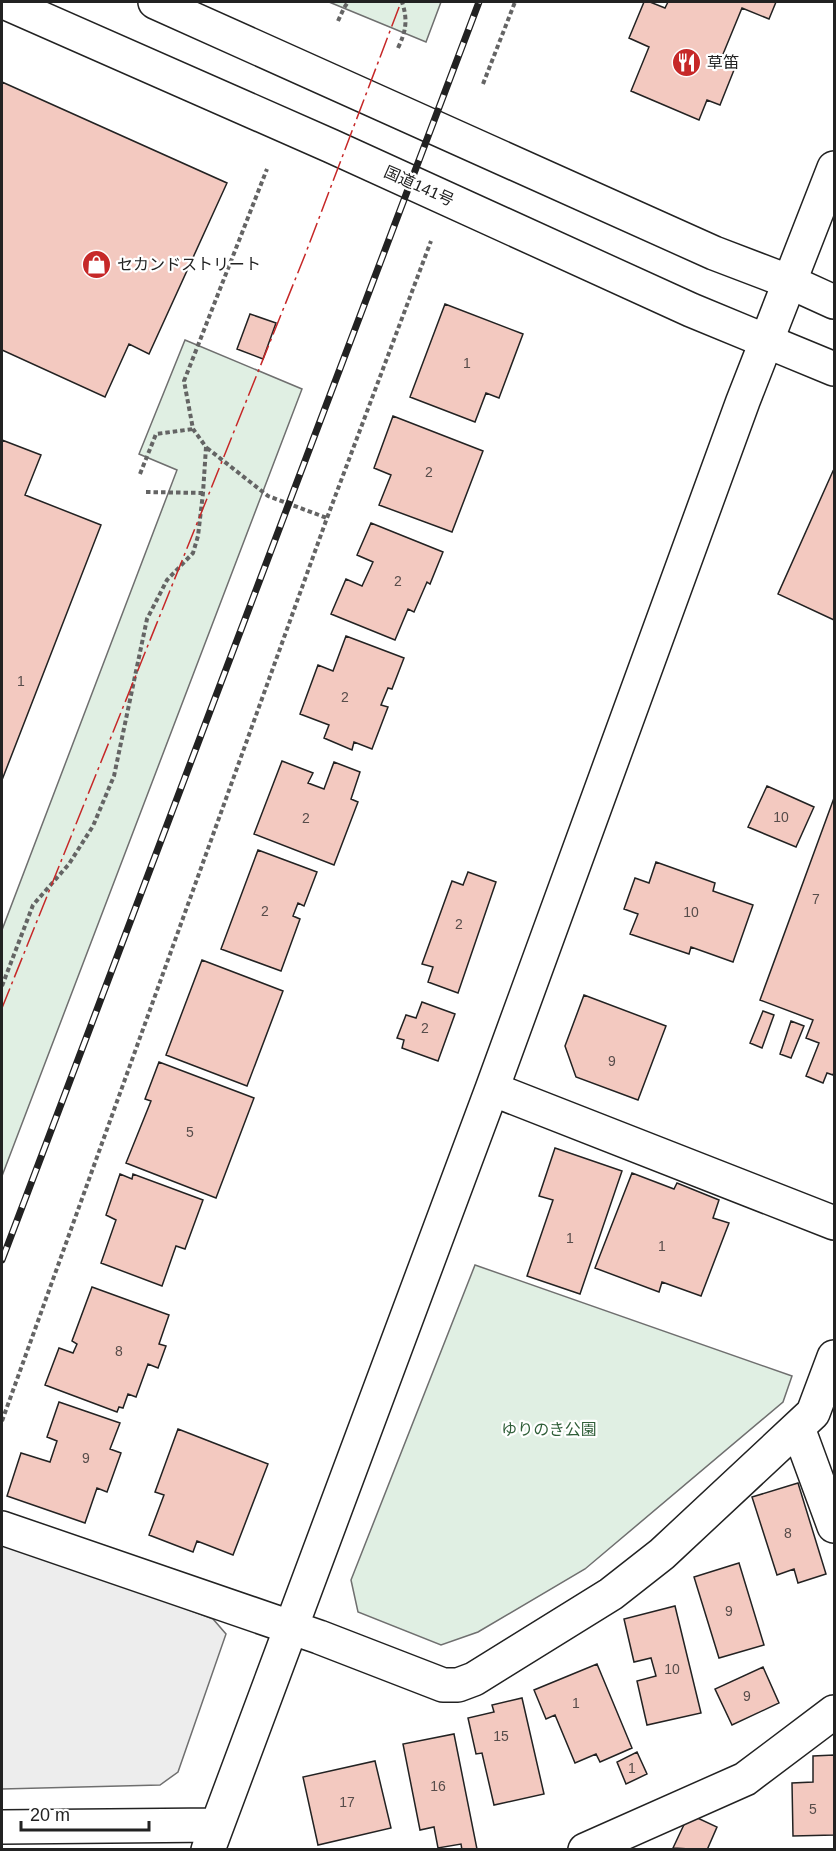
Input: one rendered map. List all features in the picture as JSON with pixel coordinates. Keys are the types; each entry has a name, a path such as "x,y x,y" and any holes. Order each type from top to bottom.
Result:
{"main road":[{"name":"国道141号","path":"4,2 331,146 691,310 834,369"},
{"path":"155,2 714,253 790,282 834,302"},
{"path":"2,1827 212,1837 492,1089 743,401 834,168"},
{"path":"492,1089 834,1223"},
{"path":"2,1528 290,1627 443,1685 458,1685 483,1673 611,1594 662,1554 813,1413 834,1357"},
{"path":"798,1428 834,1526"},
{"path":"585,1850 745,1779 834,1712"}],"path":[{"path":"338,21 348,2"},
{"path":"398,48 405,34 407,23 402,2"},
{"path":"483,84 515,2"},
{"path":"267,169 184,381 193,429 206,447 268,496 327,518"},
{"path":"2,1421 327,518 431,241"},
{"path":"140,474 156,434 193,429"},
{"path":"2,986 33,905 69,864 93,826 114,776 147,619 167,580 193,553 198,536 206,447"},
{"path":"146,492 203,493"}],"green space":[{"path":"329,2 441,2 426,42"},
{"path":"185,340 302,389 2,1176 2,930 177,470 139,454"},
{"name":"ゆりのき公園","path":"475,1265 792,1376 783,1402 585,1569 478,1632 441,1645 358,1612 351,1580"}],"shaded area":[{"path":"9,1542 213,1619 226,1634 178,1772 160,1785 2,1789 2,1544"}],"building":[{"name":"草笛","path":"644,2 665,8 668,2 776,2 769,19 742,8 721,59 736,65 720,105 707,100 699,120 631,91 649,47 629,38"},
{"name":"セカンドストリート","path":"2,82 227,183 149,354 129,344 105,397 2,350"},
{"path":"445,304 523,334 499,398 486,393 475,422 410,397"},
{"path":"250,314 276,323 263,359 237,349"},
{"path":"393,416 483,451 452,532 379,505 391,475 374,468"},
{"path":"2,440 41,455 25,495 101,525 2,780"},
{"path":"834,472 834,620 778,594"},
{"path":"371,523 443,552 430,584 427,582 414,612 408,609 395,640 331,614 346,579 362,586 373,562 357,555"},
{"path":"346,636 404,658 392,689 388,688 381,705 388,707 372,749 354,742 352,750 324,738 329,725 300,714 318,665 333,671"},
{"path":"282,761 313,773 308,783 324,789 334,762 360,772 351,799 358,802 334,865 254,834"},
{"path":"767,786 814,807 796,847 748,827"},
{"path":"834,798 834,1072 833,1075 827,1073 823,1083 806,1076 819,1043 806,1038 813,1020 760,1000"},
{"path":"258,850 317,872 304,906 298,903 293,916 300,919 281,971 221,949"},
{"path":"656,862 715,883 713,891 753,905 733,962 691,947 689,954 630,934 638,914 624,909 635,878 649,883"},
{"path":"468,872 496,882 458,993 428,982 433,967 422,964 452,881 463,885"},
{"path":"202,960 283,991 247,1086 166,1055"},
{"path":"584,995 666,1026 638,1100 576,1077 565,1046"},
{"path":"422,1002 455,1014 438,1061 402,1048 404,1040 397,1038 406,1015 416,1018"},
{"path":"763,1011 774,1015 762,1048 750,1043"},
{"path":"791,1021 804,1026 791,1058 780,1054"},
{"path":"159,1062 254,1098 216,1198 126,1163 151,1101 145,1099"},
{"path":"555,1148 622,1171 580,1294 527,1276 553,1200 539,1196"},
{"path":"632,1173 674,1189 677,1183 719,1200 713,1218 729,1223 701,1296 662,1282 659,1292 595,1268"},
{"path":"120,1174 132,1179 133,1174 203,1200 185,1249 176,1246 162,1286 101,1263 116,1220 106,1215"},
{"path":"92,1287 169,1315 159,1344 166,1346 158,1368 148,1364 136,1397 128,1394 123,1408 119,1407 117,1412 45,1385 59,1348 73,1353 77,1344 72,1341"},
{"path":"59,1402 120,1423 110,1449 121,1453 107,1492 97,1488 85,1523 7,1496 21,1453 50,1462 57,1441 47,1437"},
{"path":"178,1429 268,1464 233,1555 197,1541 193,1552 149,1535 164,1495 155,1492"},
{"path":"798,1483 826,1574 798,1583 794,1569 777,1575 752,1497"},
{"path":"739,1563 764,1645 719,1658 694,1577"},
{"path":"675,1606 701,1713 647,1725 637,1681 656,1676 651,1658 634,1662 624,1619"},
{"path":"597,1664 632,1748 600,1762 596,1754 575,1763 555,1715 546,1719 534,1690"},
{"path":"763,1667 779,1703 732,1725 715,1689"},
{"path":"522,1698 544,1794 494,1805 482,1753 476,1754 468,1718 494,1712 492,1705"},
{"path":"454,1734 477,1850 462,1850 461,1844 438,1848 434,1827 420,1830 403,1744"},
{"path":"637,1752 647,1774 626,1784 617,1762"},
{"path":"834,1755 834,1835 793,1836 792,1783 813,1782 813,1756"},
{"path":"375,1761 391,1828 318,1845 303,1777"},
{"path":"689,1814 717,1827 707,1850 673,1848"}],"railway":[{"path":"2,1260 479,2"}],"power":[{"path":"2,1008 305,255 401,2"}],"place":[{"name":"草笛","path":"686,62"},
{"name":"セカンドストリート","path":"96,264"}]}
